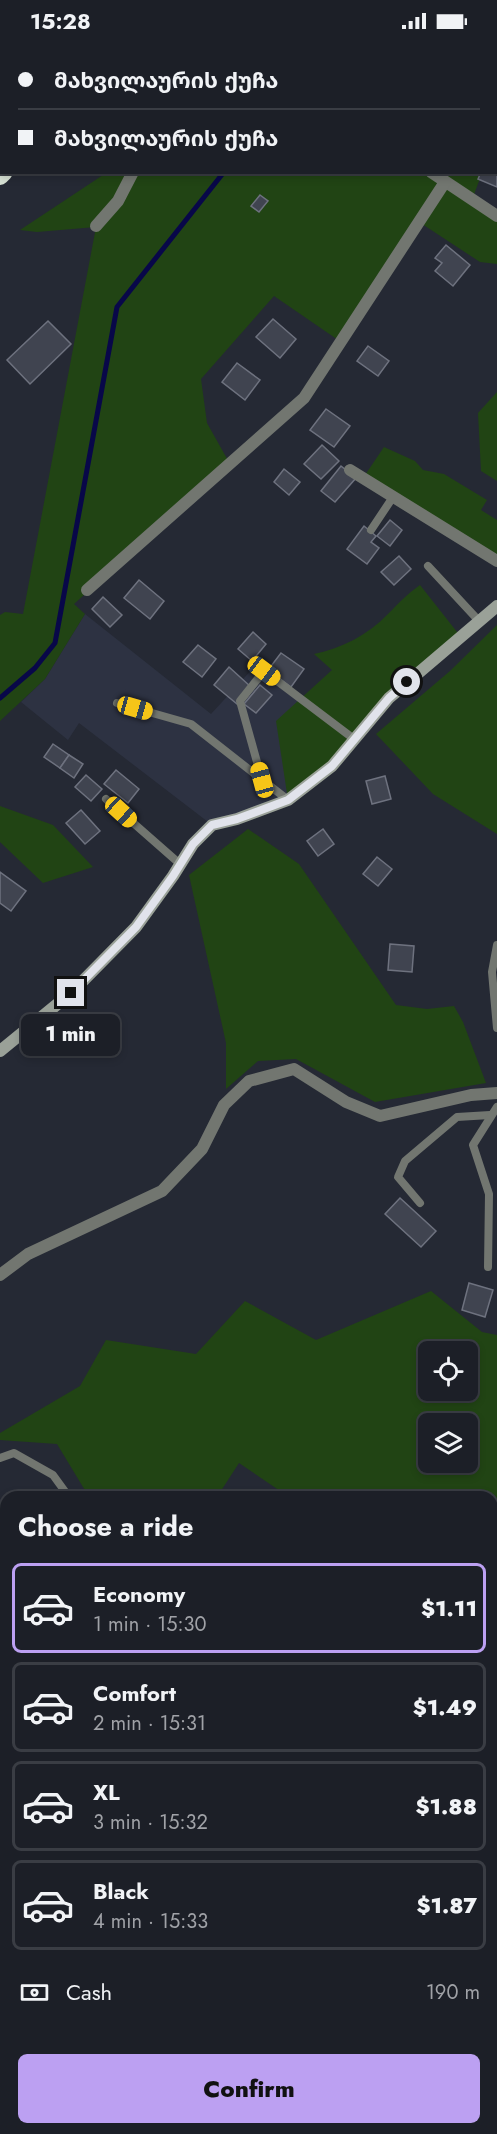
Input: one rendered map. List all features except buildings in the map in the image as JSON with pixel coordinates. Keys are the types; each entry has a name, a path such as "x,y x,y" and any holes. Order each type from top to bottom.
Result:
{"street":[{"path":"96,226 118,201 132,174"},
{"path":"434,174 497,216"},
{"path":"87,590 304,398 445,182"},
{"path":"350,470 497,561"},
{"path":"0,1051 71,993 136,927 193,844 212,825 237,819 288,800 332,766 389,698 497,606"},
{"path":"0,1275 28,1254 162,1191 202,1149 224,1105 249,1081 294,1069 346,1102 380,1116 471,1095 497,1093"}],"lane":[{"path":"371,530 393,497"},
{"path":"428,566 479,621"},
{"path":"262,780 240,701 264,671 354,739"},
{"path":"117,703 191,724 288,800"},
{"path":"106,799 180,864"},
{"path":"497,945 492,972 497,1028"},
{"path":"488,1268 489,1194 473,1145 497,1107"},
{"path":"420,1203 398,1177 405,1161 457,1116 490,1115"},
{"path":"0,1458 14,1453 53,1475 65,1491"}],"shaded area":[{"path":"85,614 211,714 257,664 302,699 288,800 212,825 79,723 68,740 21,702 45,679"}],"green space":[{"path":"104,174 482,174 472,200 497,216 497,264 480,262 419,222 341,342 274,296 201,379 207,423 230,464 74,604 85,614 45,679 0,721 0,615 5,612 23,614 96,227 37,232 20,230"},
{"path":"497,392 497,481 481,471 478,413"},
{"path":"384,447 415,461 423,470 444,474 487,500 481,510 497,520 497,561 363,478"},
{"path":"420,585 461,637 389,698 332,766 288,800 276,721 332,670 314,654 335,648 363,634 380,622"},
{"path":"497,625 497,834 433,794 376,734 450,671"},
{"path":"0,806 53,825 93,867 43,883 0,842"},
{"path":"248,829 299,864 396,1005 427,1009 454,1006 463,1022 486,1083 375,1102 296,1059 258,1061 226,1089 226,1043 189,875"},
{"path":"431,1291 482,1332 497,1335 497,1491 280,1491 239,1463 221,1491 85,1491 57,1444 0,1440 0,1433 80,1386 106,1340 196,1354 245,1301 316,1340"}],"waterway":[{"path":"0,698 35,668 55,643 117,307 222,174"}],"route":[{"path":"71,993 136,927 193,844 212,825 237,819 288,800 332,766 389,698 407,682"}]}
